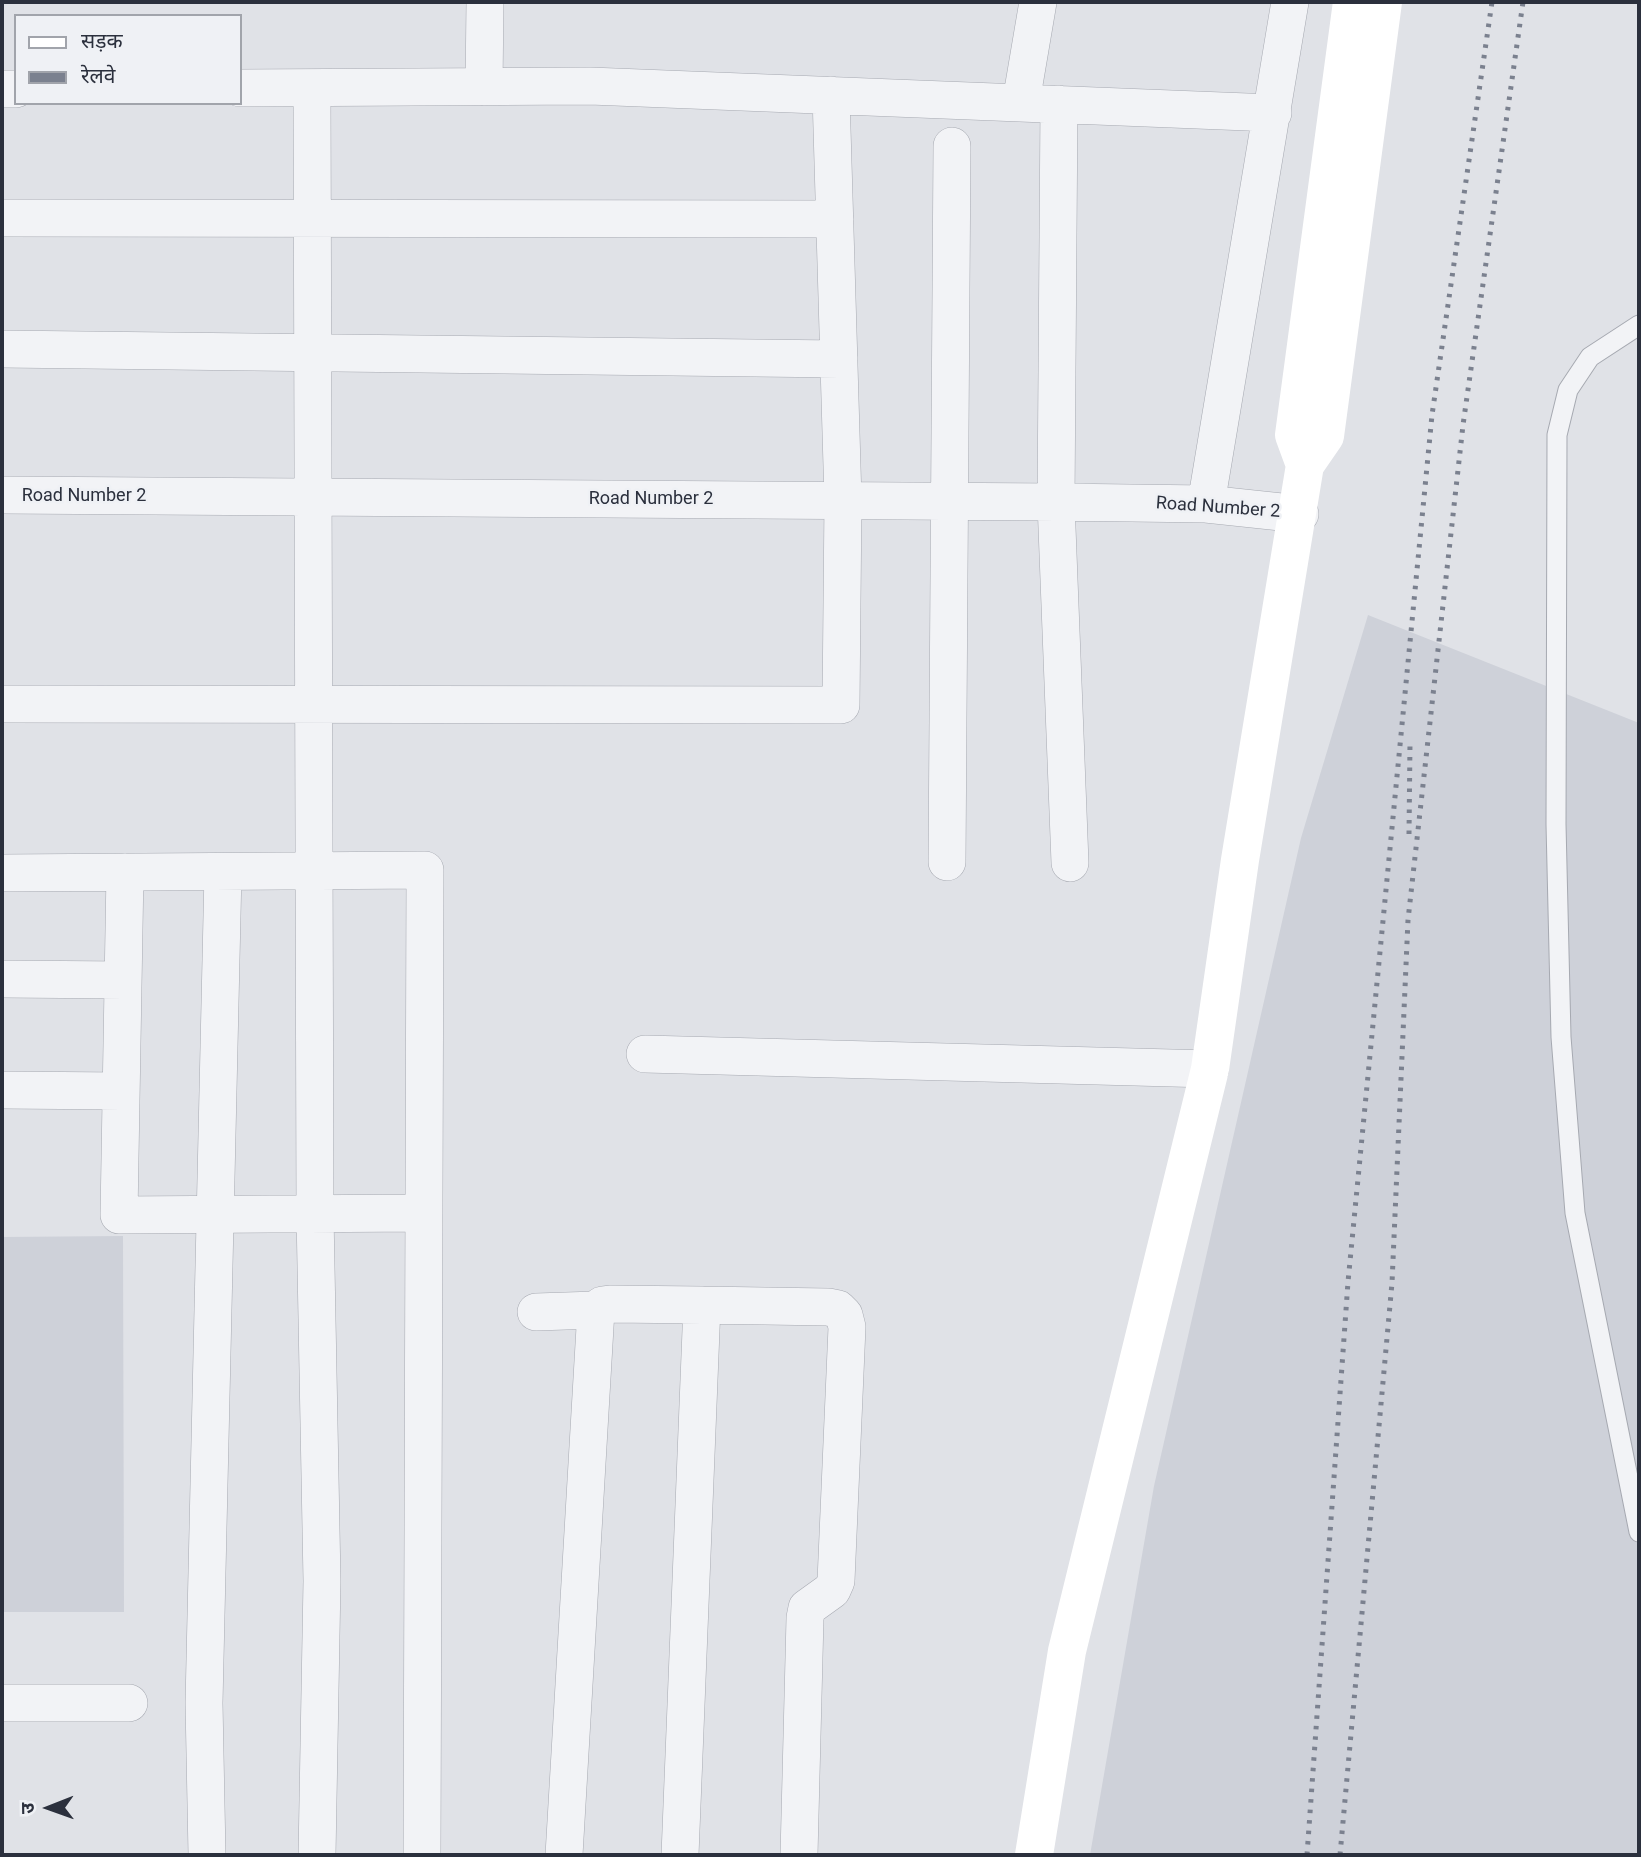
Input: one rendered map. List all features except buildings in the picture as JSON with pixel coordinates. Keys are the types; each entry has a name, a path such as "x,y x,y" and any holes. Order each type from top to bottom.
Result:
{"street":[{"path":"484,87 485,2"},
{"path":"1021,102 1038,2"},
{"path":"1206,504 1290,2"},
{"path":"1306,465 1294,435 1352,2"},
{"path":"1034,1855 1067,1651 1210,1069 1240,860 1300,514 1306,465 1325,436 1383,2"},
{"path":"242,88 590,86 1273,113"},
{"path":"312,88 315,1214 322,1581 317,1855"},
{"path":"2,704 841,705 843,500 831,95"},
{"path":"1059,104 1056,502 1070,863"},
{"path":"947,862 952,145"},
{"path":"2,218 835,219"},
{"path":"2,349 839,359"},
{"name":"Road Number 2","path":"2,495 1206,504 1300,514"},
{"path":"2,873 425,870 422,1855"},
{"path":"208,1855 204,1703 223,872"},
{"path":"125,873 119,1215 422,1213"},
{"path":"2,979 123,980"},
{"path":"645,1054 1210,1069"},
{"path":"2,1090 121,1091"},
{"path":"536,1312 596,1310 602,1305 610,1304 828,1307 838,1309 844,1315 847,1327 835,1581 832,1590 807,1608 805,1618 799,1855"},
{"path":"680,1855 702,1305"},
{"path":"564,1855 596,1310"},
{"path":"2,1703 129,1703"}],"lane":[{"path":"1639,325 1590,357 1568,390 1557,435 1556,796 1562,1037 1576,1213 1639,1532"}],"shaded area":[{"path":"1368,615 1639,723 1639,1855 1090,1855 1154,1486 1301,838"},
{"path":"123,1236 124,1612 2,1612 2,1237"}],"railway":[{"path":"1307,1855 1348,1282 1432,415 1492,2"},
{"path":"1340,1855 1392,1283 1408,920 1463,425 1523,2"},
{"path":"1409,834 1410,743"}]}
